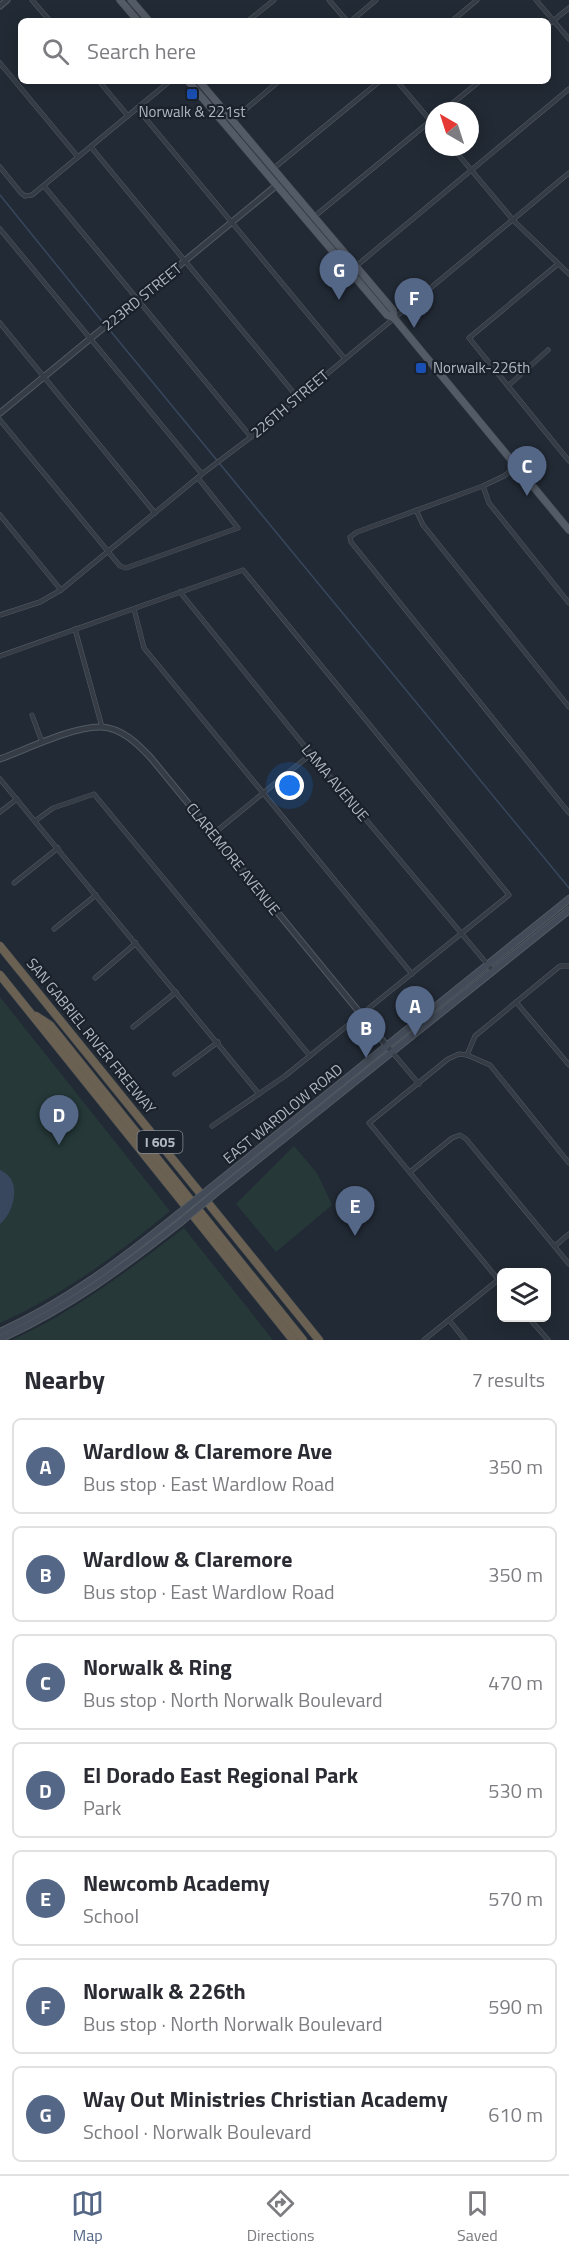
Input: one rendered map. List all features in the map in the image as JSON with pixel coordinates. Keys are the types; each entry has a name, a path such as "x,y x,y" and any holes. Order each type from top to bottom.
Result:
{"highway":[{"name":"SAN GABRIEL RIVER FREEWAY","path":"0,945 319,1340"},
{"name":"I 605","path":"0,975 293,1340"},
{"name":"I 605","path":"30,1012 50,1025 303,1340"}],"main road":[{"path":"120,0 135,18"},
{"path":"131,0 146,18"},
{"path":"191,84 387,315 394,318 569,530"},
{"path":"202,84 393,309 394,318"},
{"name":"EAST WARDLOW ROAD","path":"0,1339 49,1315 94,1288 386,1046 569,899"},
{"name":"EAST WARDLOW ROAD","path":"215,1189 566,913"},
{"name":"EAST WARDLOW ROAD","path":"0,1332 40,1312 91,1281 179,1218"}],"street":[{"path":"0,6 7,0"},
{"path":"32,0 47,18"},
{"path":"252,18 274,0"},
{"path":"329,0 346,18"},
{"path":"353,18 376,0"},
{"path":"456,18 477,0"},
{"path":"536,0 569,39"},
{"path":"551,24 569,8"},
{"path":"0,63 78,158"},
{"path":"101,84 128,116"},
{"path":"0,167 21,193 28,196 44,186 166,84"},
{"path":"232,120 275,84"},
{"path":"267,174 376,84"},
{"path":"400,84 425,112"},
{"path":"454,102 476,84"},
{"path":"350,272 569,89"},
{"path":"137,108 345,359"},
{"path":"314,217 425,127"},
{"path":"91,147 298,398"},
{"path":"459,156 513,220 569,274"},
{"name":"226TH STREET","path":"0,615 40,602 62,590 202,474 251,437 569,173"},
{"name":"223RD STREET","path":"0,413 283,180"},
{"path":"44,186 251,437"},
{"path":"0,228 202,474"},
{"path":"558,264 469,338 569,461"},
{"path":"0,323 155,513"},
{"path":"508,386 548,350"},
{"path":"0,420 120,566 126,568 238,528 198,478"},
{"path":"517,466 483,486 357,532 350,537 351,542 569,813"},
{"path":"483,486 489,503 569,603"},
{"path":"416,510 423,525 569,707"},
{"path":"0,515 62,590"},
{"path":"0,656 243,570 509,895 310,1056 212,1126"},
{"name":"LAMA AVENUE","path":"180,592 493,971"},
{"path":"134,609 144,648 412,974"},
{"path":"0,759 78,730 102,727 75,629"},
{"path":"32,715 42,743"},
{"name":"CLAREMORE AVENUE","path":"102,727 117,731 141,747 418,1084"},
{"path":"213,834 312,754"},
{"path":"0,779 259,1094"},
{"path":"35,821 53,808 94,794 310,1056"},
{"path":"0,812 16,799"},
{"path":"14,883 58,848"},
{"path":"54,929 96,895"},
{"path":"95,978 136,943"},
{"path":"467,1055 475,1036 560,966 568,965"},
{"path":"133,1027 176,992"},
{"path":"516,1002 569,1065"},
{"path":"175,1074 218,1042"},
{"path":"497,1278 369,1123 448,1059 459,1054 467,1055 490,1065 569,1163"},
{"path":"410,1172 452,1138 460,1135 466,1139 569,1263"},
{"path":"555,1246 569,1234"},
{"path":"424,1340 497,1284"},
{"path":"448,1320 465,1340"},
{"path":"533,1322 548,1340"}],"shaded area":[{"path":"0,997 170,1211 68,1287 0,1323"},
{"path":"294,1146 317,1173 332,1205 276,1252 236,1204"},
{"path":"184,1228 273,1340 12,1340 80,1303"}],"water":[{"path":"0,1170 10,1178 14,1197 10,1209 0,1224"}],"waterway":[{"path":"0,195 105,325"},
{"path":"108,328 569,888"}],"place":[{"name":"Norwalk & 221st","path":"192,94"},
{"name":"Way Out Ministries Christian Academy","path":"339,300"},
{"name":"Norwalk & 226th","path":"414,328"},
{"name":"Norwalk-226th","path":"421,368"},
{"name":"Norwalk & Ring","path":"527,496"},
{"name":"Wardlow & Claremore Ave","path":"415,1036"},
{"name":"Wardlow & Claremore","path":"366,1058"},
{"name":"El Dorado East Regional Park","path":"59,1145"},
{"name":"Newcomb Academy","path":"355,1236"}]}
